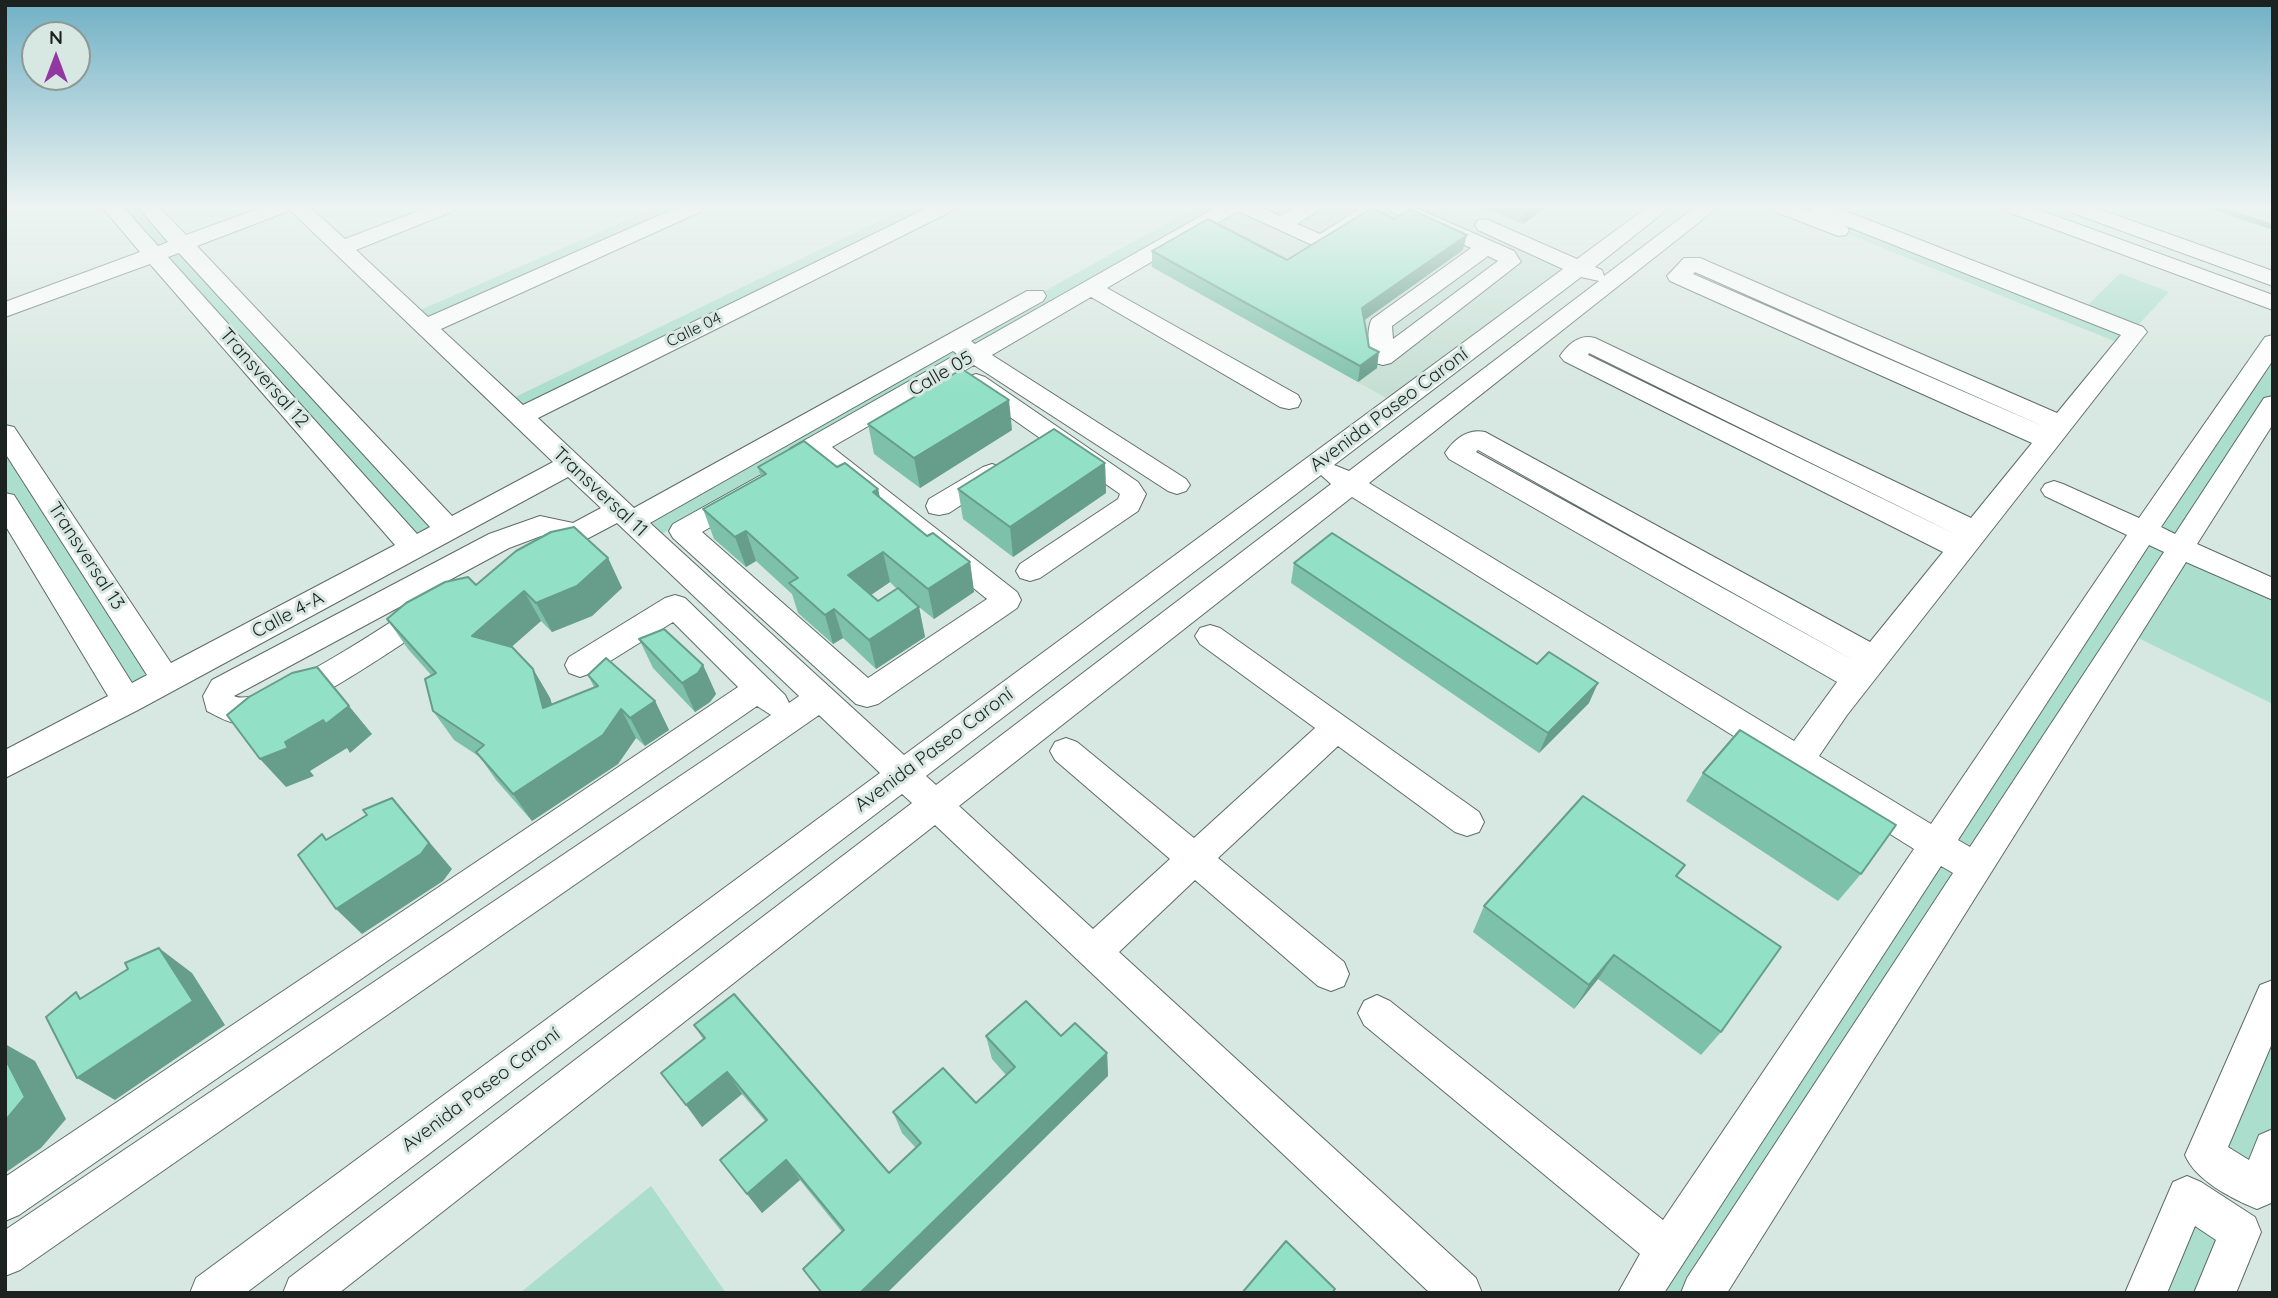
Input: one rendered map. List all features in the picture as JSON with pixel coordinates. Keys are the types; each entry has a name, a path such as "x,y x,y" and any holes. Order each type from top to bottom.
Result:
{"street":[{"path":"5,310 116,269"},
{"name":"Transversal 12","path":"168,269 414,548"},
{"name":"Transversal 12","path":"206,269 449,530"},
{"name":"Transversal 11","path":"363,269 765,647 1461,1293"},
{"path":"418,320 535,269"},
{"name":"Calle 04","path":"512,409 800,269"},
{"name":"Calle 05","path":"1080,286 1105,269"},
{"name":"Calle 05","path":"651,540 963,360 1028,312 1117,269"},
{"path":"1457,269 1380,324 1383,358 1504,269"},
{"name":"Avenida Paseo Caroní","path":"211,1293 1578,269"},
{"path":"1580,269 1610,282"},
{"name":"Avenida Paseo Caroní","path":"304,1293 1628,269"},
{"path":"1686,269 1678,276 2054,432"},
{"path":"1704,269 2054,432"},
{"path":"1945,269 2130,338"},
{"path":"1964,269 2130,338"},
{"path":"2180,269 2273,303"},
{"path":"2244,269 2273,279"},
{"path":"1080,286 1289,401"},
{"path":"1798,760 1866,669 2130,338"},
{"path":"1639,1293 2144,531 2273,342"},
{"path":"1587,343 1968,540 1572,356 1587,343"},
{"path":"963,360 1053,435 1129,488 1133,494 1129,504 1030,571"},
{"path":"869,436 963,360"},
{"path":"963,360 1177,485"},
{"name":"Calle 05","path":"517,565 577,534 625,515 963,360"},
{"path":"268,383 299,370"},
{"path":"1702,1293 2273,404"},
{"name":"Transversal 13","path":"5,433 166,680"},
{"path":"939,506 1053,435"},
{"path":"1476,438 1866,669 1458,453 1476,438"},
{"path":"822,452 1007,600 867,695 793,629 682,531 822,452"},
{"name":"Calle 4-A","path":"5,765 571,464"},
{"path":"1317,464 1974,868"},
{"path":"5,495 37,482"},
{"path":"2054,490 2273,590"},
{"name":"Transversal 13","path":"5,502 127,701"},
{"path":"456,597 336,670 281,699 243,712 218,702 223,688 499,541 540,526 577,534"},
{"path":"580,665 674,606 789,719"},
{"path":"765,647 793,629"},
{"path":"1210,636 1467,822"},
{"path":"5,1201 759,690"},
{"path":"5,1255 820,698"},
{"path":"1094,951 1336,728"},
{"path":"1066,751 1331,974"},
{"path":"2273,997 2205,1155 2257,1189 2273,1149"},
{"path":"1377,1013 1667,1250"},
{"path":"2146,1293 2187,1196 2240,1232 2215,1293"}],"shaded area":[{"path":"1154,269 1578,269 1397,404"}],"green space":[{"path":"167,269 204,269 448,531 415,549"},
{"path":"516,269 557,269 425,327 411,314"},
{"path":"781,269 820,269 520,416 505,402"},
{"path":"1085,269 1124,269 651,540 631,521"},
{"path":"1934,269 1974,269 2135,332 2124,345"},
{"path":"2120,273 2169,292 2138,325 2088,305"},
{"path":"2273,342 2273,404 2181,548 2273,590 2273,704 2126,632 1702,1293 1639,1293"},
{"path":"5,433 159,667 128,701 5,502"},
{"path":"2273,997 2273,1149 2257,1189 2205,1155"},
{"path":"651,1186 726,1293 520,1293"},
{"path":"2187,1196 2240,1232 2215,1293 2146,1293"}],"building":[{"path":"1184,269 1419,269 1362,308 1369,347 1379,352 1360,366"},
{"path":"962,369 1009,400 914,458 868,424"},
{"path":"1054,429 1105,463 1010,527 958,489"},
{"path":"804,441 837,467 845,463 878,489 873,492 927,536 933,533 970,562 928,589 883,552 848,575 878,601 898,588 919,607 869,640 834,609 825,615 789,583 798,578 746,531 735,537 703,509 766,474 758,467"},
{"path":"574,527 608,558 577,586 536,603 524,591 472,636 512,647 533,669 543,708 598,686 588,675 606,658 655,701 630,718 621,709 603,735 513,794 476,752 484,745 433,711 425,679 436,673 387,619 406,603 445,582 468,577 476,585 516,551 551,532"},
{"path":"1332,533 1537,664 1549,652 1598,683 1548,733 1294,563"},
{"path":"664,629 703,665 698,673 682,683 639,639"},
{"path":"317,667 349,706 326,724 323,720 285,742 288,748 260,759 227,715 249,697 292,673"},
{"path":"1740,730 1896,825 1861,874 1703,773"},
{"path":"1583,796 1685,865 1676,876 1781,947 1721,1032 1614,955 1589,985 1484,906"},
{"path":"392,798 429,843 421,854 336,909 298,855 322,834 326,840 367,815 363,810"},
{"path":"159,948 193,1001 77,1078 46,1017 76,992 80,999 128,969 125,963"},
{"path":"734,994 889,1173 921,1143 893,1112 943,1068 976,1103 1015,1067 986,1036 1026,1001 1061,1036 1075,1023 1107,1053 860,1293 822,1293 803,1269 844,1230 786,1160 747,1194 720,1160 767,1120 727,1072 686,1105 661,1073 705,1038 694,1025"},
{"path":"5,1058 25,1097 5,1121"},
{"path":"1286,1241 1335,1289 1332,1293 1242,1293"}]}
